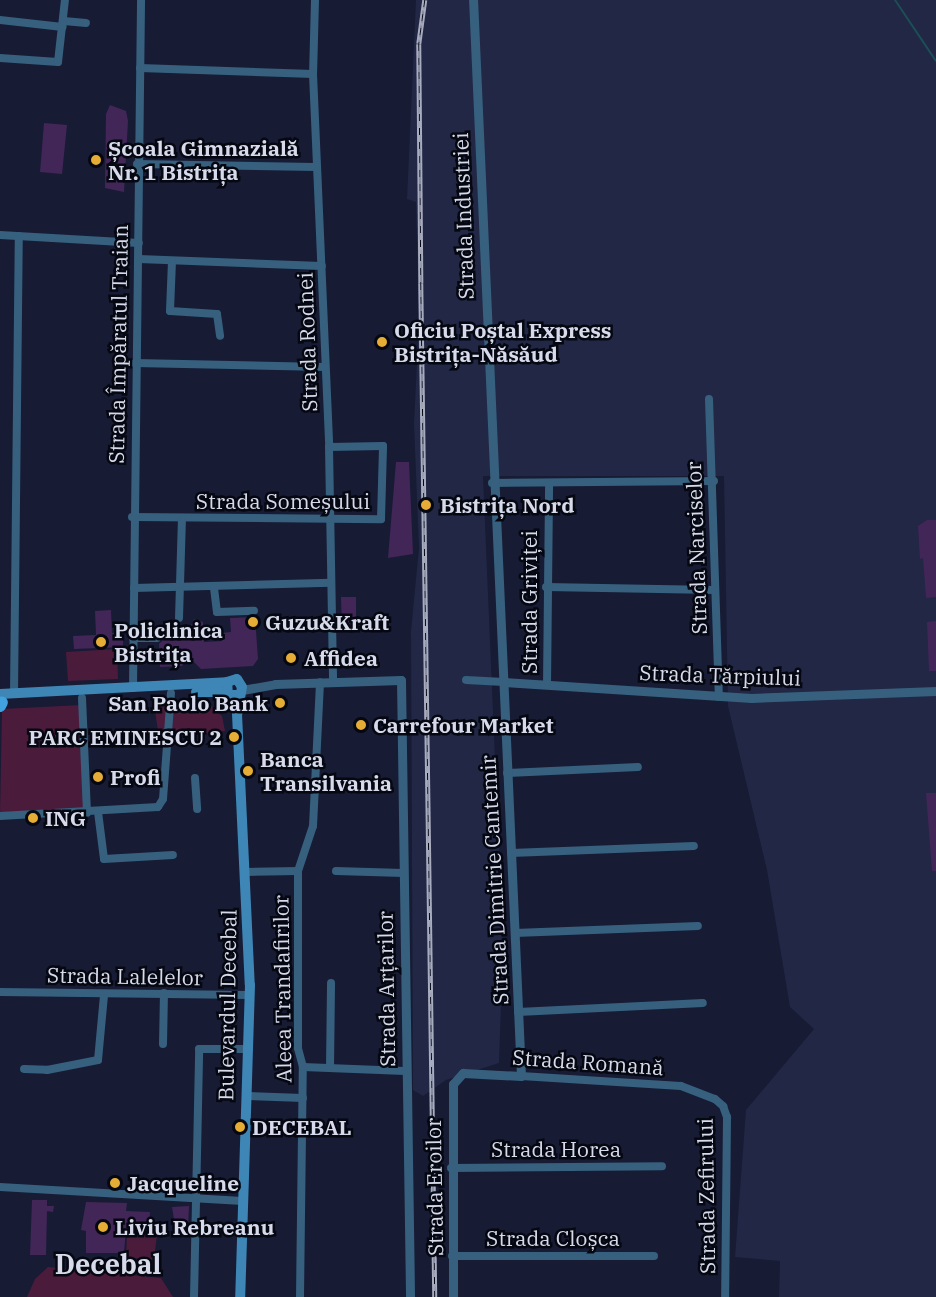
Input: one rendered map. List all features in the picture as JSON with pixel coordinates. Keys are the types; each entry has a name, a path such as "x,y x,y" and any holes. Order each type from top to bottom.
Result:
{"main road":[{"path":"0,701 14,694 133,688 234,690"},
{"path":"0,701 234,690"},
{"name":"Bulevardul Decebal","path":"234,690 247,872 249,995 240,1297"}],"street":[{"path":"0,58 58,62 65,0"},
{"name":"Strada Împăratul Traian","path":"133,688 132,517 139,259 137,164 141,0"},
{"name":"Strada Rodnei","path":"315,0 313,74 329,447 333,682"},
{"name":"Strada Industriei","path":"472,0 492,483 504,682"},
{"path":"0,20 63,24 86,23"},
{"path":"140,68 313,74"},
{"path":"137,164 316,167"},
{"path":"0,235 139,243"},
{"path":"14,694 19,236"},
{"path":"139,259 322,266"},
{"path":"172,261 170,311 217,314 220,336"},
{"path":"135,363 325,367"},
{"name":"Strada Narciselor","path":"709,399 714,481 719,697"},
{"name":"Strada Someșului","path":"132,517 381,519 383,446 329,447"},
{"path":"492,483 714,481"},
{"name":"Strada Griviței","path":"547,685 546,587 549,484"},
{"path":"179,618 182,519"},
{"path":"134,588 214,588 331,583"},
{"path":"546,587 715,590"},
{"path":"214,588 217,612 254,611"},
{"path":"133,638 157,638"},
{"name":"Strada Arțarilor","path":"333,682 401,680 410,1297"},
{"path":"466,680 504,682"},
{"name":"Aleea Trandafirilor","path":"300,1297 303,1067 298,1048 298,871 313,826 320,682"},
{"path":"234,690 263,685 333,682"},
{"name":"Strada Tărpiului","path":"504,682 719,697 936,691"},
{"name":"Strada Dimitrie Cantemir","path":"504,682 521,1076"},
{"path":"0,816 87,813 160,804 171,693"},
{"path":"82,698 87,813"},
{"path":"507,773 638,767"},
{"path":"195,778 197,809"},
{"path":"99,812 104,859 173,855"},
{"path":"511,854 694,846"},
{"path":"247,872 298,871"},
{"path":"336,871 403,873"},
{"path":"515,933 698,926"},
{"path":"330,1068 332,983"},
{"name":"Strada Lalelelor","path":"0,992 249,995"},
{"path":"163,1044 164,993"},
{"path":"24,1069 47,1070 98,1060 104,995"},
{"path":"518,1012 703,1004"},
{"path":"194,1297 199,1049 247,1048"},
{"path":"303,1067 405,1071"},
{"name":"Strada Romană","path":"457,1077 477,1073 681,1086 715,1099"},
{"name":"Strada Eroilor","path":"453,1297 451,1098 457,1077"},
{"path":"246,1096 303,1098"},
{"name":"Strada Zefirului","path":"715,1099 727,1117 725,1297"},
{"name":"Strada Horea","path":"451,1168 662,1166"},
{"path":"0,1187 243,1201"},
{"name":"Strada Cloșca","path":"452,1256 654,1256"}],"shaded area":[{"path":"416,0 936,0 936,1297 779,1297 780,1261 735,1257 746,1110 814,1029 790,1007 767,870 728,706 724,476 483,476 503,948 499,1063 446,1080 423,1096 413,1090 411,631 419,548 414,424 419,320 416,202 407,199"},
{"path":"117,649 118,679 68,681 66,652"},
{"path":"205,700 222,716 225,731 159,738 154,704"},
{"path":"82,705 87,813 0,816 2,709"},
{"path":"127,1232 157,1235 154,1259 126,1258"},
{"path":"48,1267 161,1278 173,1297 27,1297 35,1279"}],"building":[{"path":"110,105 126,111 128,121 124,192 105,188 106,114"},
{"path":"44,123 67,125 62,174 40,172"},
{"path":"396,462 409,462 413,554 388,558"},
{"path":"927,520 936,520 936,597 926,598 918,526"},
{"path":"341,597 356,597 356,631 342,631"},
{"name":"Policlinica Bistrița","path":"111,610 112,633 123,632 123,647 74,649 73,636 96,635 95,611"},
{"path":"255,617 258,659 253,666 201,669 190,658 182,666 160,667 159,644 166,637 196,635 191,625 194,619 203,622 204,642 222,641 221,633 231,632 230,618"},
{"path":"936,621 936,671 929,671 927,622"},
{"path":"926,793 936,793 936,871 932,871"},
{"path":"32,1200 47,1200 47,1206 54,1206 53,1212 47,1211 46,1255 30,1255"},
{"name":"Liviu Rebreanu","path":"86,1202 127,1203 126,1211 150,1212 149,1231 126,1229 124,1253 86,1253 86,1231 81,1230"},
{"path":"189,1206 188,1228 175,1225 172,1207"}],"waterway":[{"path":"895,0 936,61"}],"railway":[{"path":"425,0 419,44 435,1297"}],"place":[{"name":"Școala Gimnazială Nr. 1 Bistrița","path":"96,160"},
{"name":"Oficiu Poștal Express Bistrița-Năsăud","path":"382,342"},
{"name":"Bistrița Nord","path":"426,505"},
{"name":"Guzu&Kraft","path":"253,622"},
{"name":"Policlinica Bistrița","path":"101,642"},
{"name":"Affidea","path":"291,658"},
{"name":"San Paolo Bank","path":"280,703"},
{"name":"Carrefour Market","path":"361,725"},
{"name":"PARC EMINESCU 2","path":"234,737"},
{"name":"Banca Transilvania","path":"248,771"},
{"name":"Profi","path":"98,777"},
{"name":"ING","path":"33,818"},
{"name":"DECEBAL","path":"240,1127"},
{"name":"Jacqueline","path":"115,1183"},
{"name":"Liviu Rebreanu","path":"103,1227"}],"district":[{"name":"Decebal","path":"108,1264"}]}
